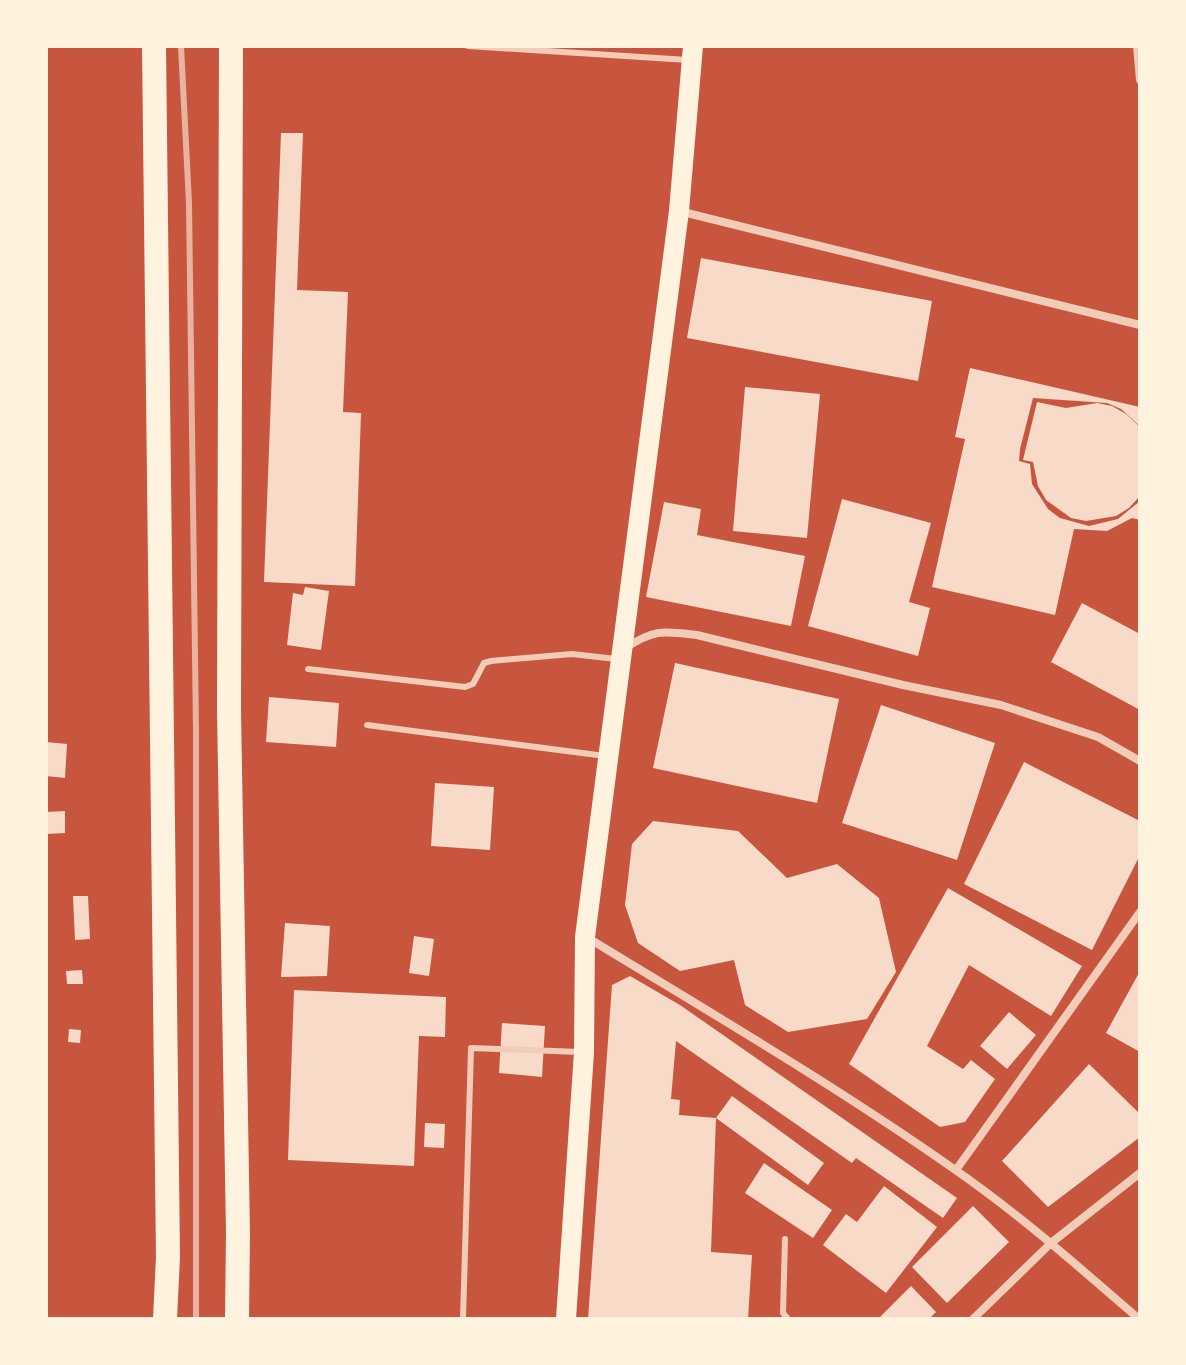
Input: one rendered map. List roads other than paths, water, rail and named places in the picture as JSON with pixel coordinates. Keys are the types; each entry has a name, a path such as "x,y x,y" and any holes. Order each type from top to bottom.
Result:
{"highway":[{"path":"154,46 168,1257 165,1319"},
{"path":"231,46 229,710 237,1319"},
{"path":"168,1257 180,1319"}],"main road":[{"path":"566,1319 584,1052 585,937 679,211 692,53"}],"street":[{"path":"1137,46 1140,80"},
{"path":"679,211 1140,325"},
{"path":"621,655 648,634 669,632 697,635 903,685 1001,705 1098,737 1140,761"},
{"path":"956,1170 1140,912"},
{"path":"585,937 790,1060 956,1170 1051,1243 1139,1319"},
{"path":"973,1319 1051,1243 1140,1173"}],"lane":[{"path":"468,46 692,53"},
{"path":"308,669 465,687 473,684 484,663 491,661 572,654 621,655"},
{"path":"367,725 606,757"},
{"path":"463,1319 471,1048 584,1052"},
{"path":"785,1239 783,1313 788,1319"}],"railway":[{"path":"181,46 189,203 196,730 196,1319"}]}
